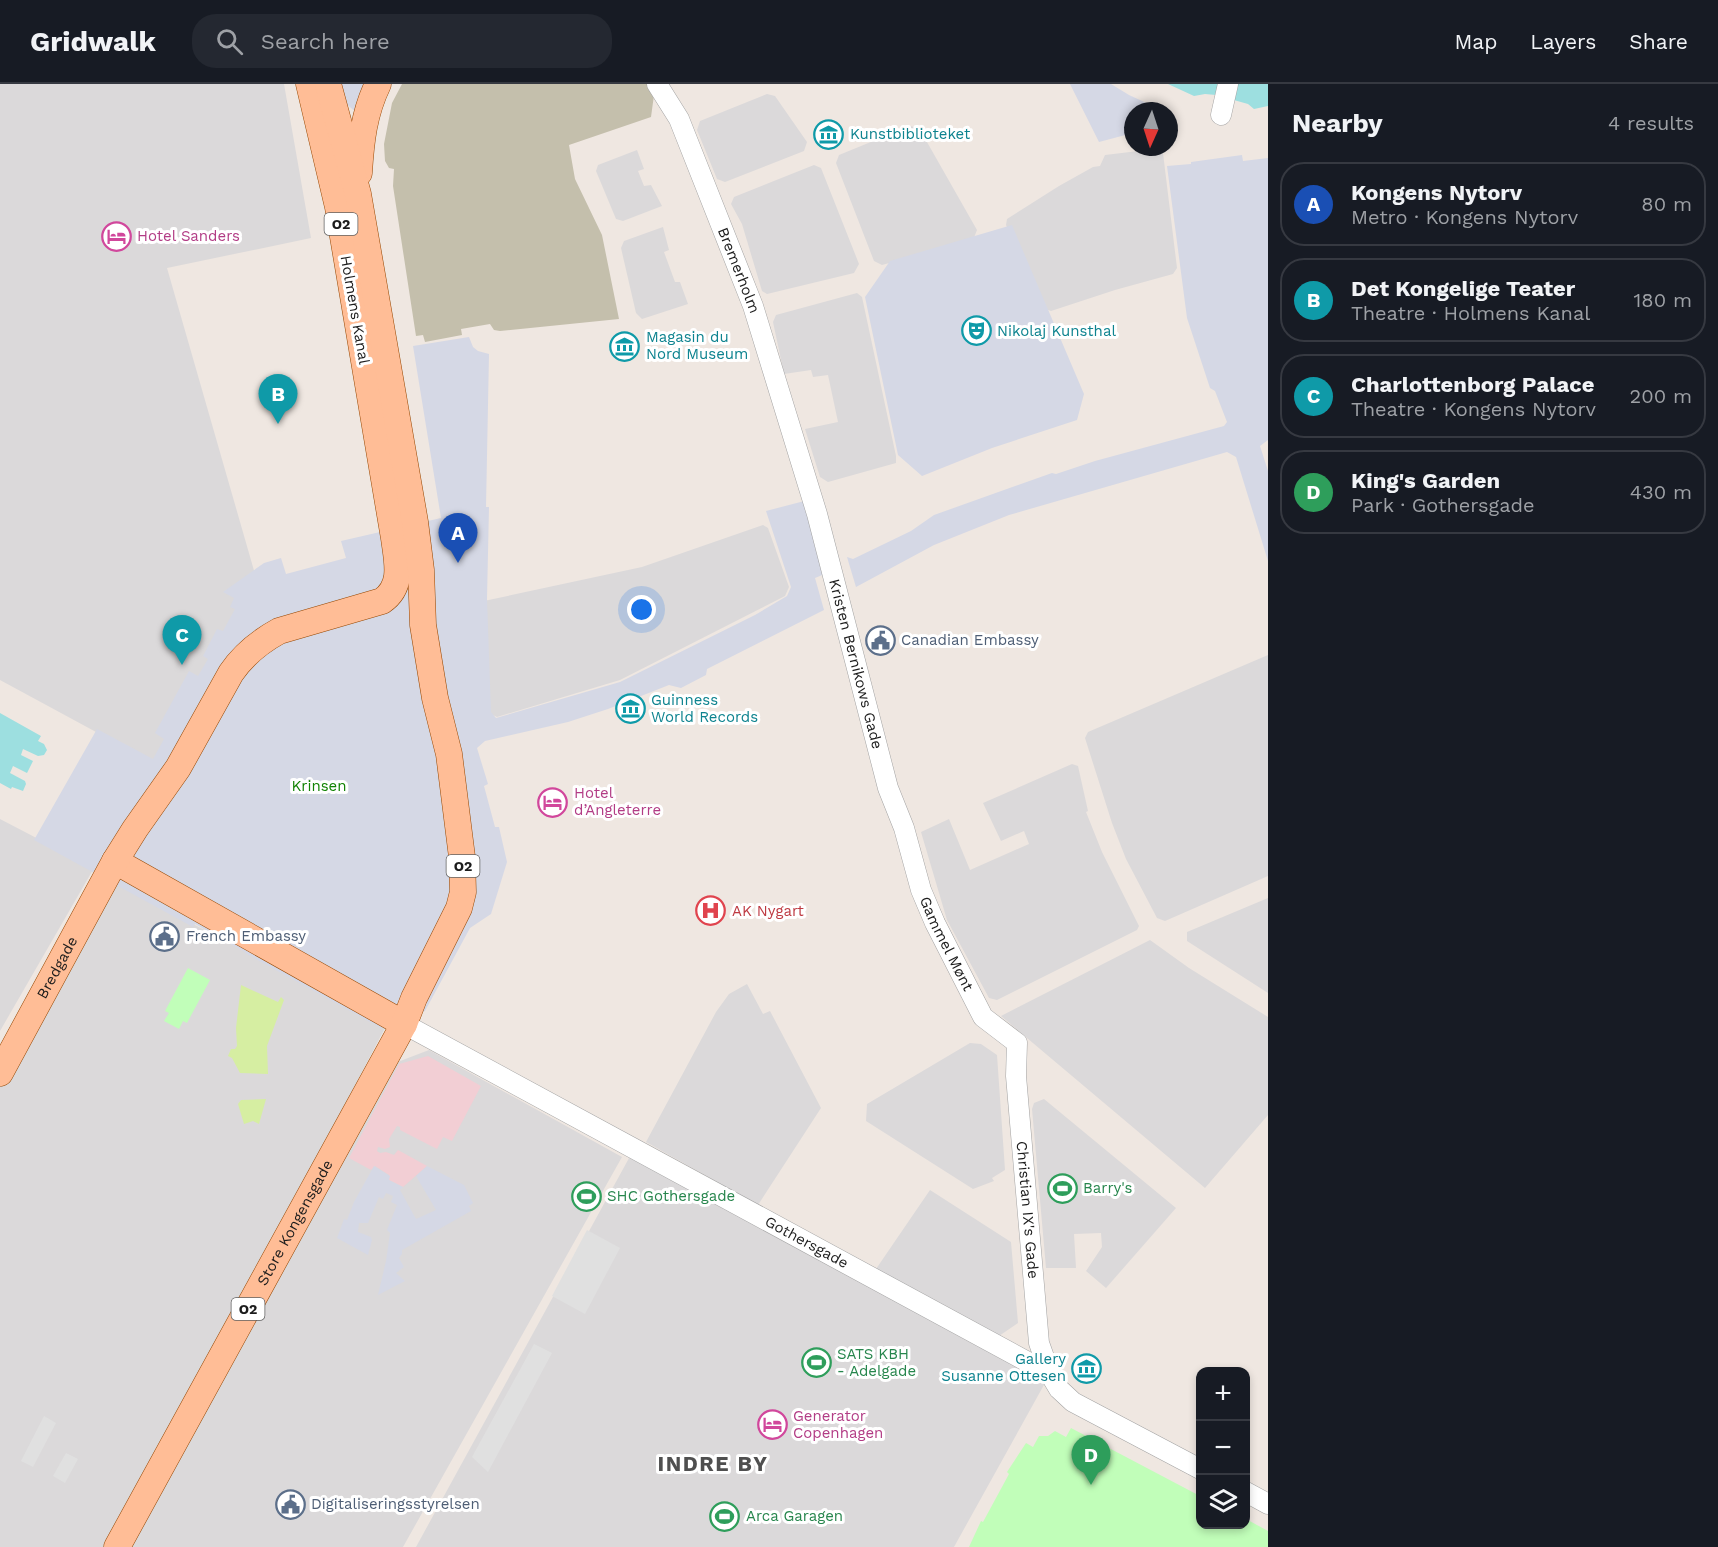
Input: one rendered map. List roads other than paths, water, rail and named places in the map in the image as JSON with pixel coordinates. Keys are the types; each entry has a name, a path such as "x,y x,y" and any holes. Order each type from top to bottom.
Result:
{"main road":[{"name":"Holmens Kanal","path":"309,84 338,207 394,538 398,578 389,597"},
{"name":"Holmens Kanal","path":"328,84 358,194 415,522 427,651"},
{"path":"358,194 361,140 367,111 378,84"},
{"path":"389,597 412,617 427,651"},
{"name":"Bredgade","path":"0,1074 115,861 178,768 240,660 252,648 279,631 374,604 389,597"},
{"name":"O2","path":"404,1024 414,998 459,908 463,892 462,857 449,754 435,698 427,651"},
{"path":"115,861 404,1024"},
{"name":"Store Kongensgade","path":"117,1547 404,1024"}],"street":[{"name":"Bremerholm","path":"657,84 679,119 753,306 812,499"},
{"name":"Kristen Bernikows Gade","path":"812,499 888,788 904,828"},
{"name":"Gammel Mønt","path":"904,828 921,890 930,912 976,1004 984,1017 1017,1043"},
{"name":"Gothersgade","path":"404,1024 1050,1374 1059,1389 1073,1402 1196,1467"},
{"name":"Christian IX's Gade","path":"1017,1043 1016,1077 1039,1342 1050,1374"},
{"path":"1250,1495 1268,1504"}],"water":[{"path":"1168,84 1268,84 1268,106 1254,109 1248,104 1216,95 1194,96"},
{"path":"0,713 41,736 38,741 44,744 47,750 44,755 38,756 23,749 21,755 33,761 27,773 13,766 10,773 25,781 23,791 12,787 11,789 0,783"}],"place":[{"name":"Kunstbiblioteket","path":"829,134"},
{"name":"Hotel Sanders","path":"116,236"},
{"name":"Nikolaj Kunsthal","path":"976,331"},
{"name":"Magasin du Nord Museum","path":"625,346"},
{"name":"Det Kongelige Teater","path":"278,424"},
{"name":"Kongens Nytorv","path":"458,563"},
{"name":"Canadian Embassy","path":"880,640"},
{"name":"Charlottenborg Palace","path":"182,665"},
{"name":"Guinness World Records","path":"630,709"},
{"name":"Hotel d’Angleterre","path":"553,802"},
{"name":"AK Nygart","path":"711,911"},
{"name":"French Embassy","path":"165,936"},
{"name":"Barry's","path":"1062,1188"},
{"name":"SHC Gothersgade","path":"586,1196"},
{"name":"SATS KBH - Adelgade","path":"816,1363"},
{"name":"Gallery Susanne Ottesen","path":"1087,1368"},
{"name":"Generator Copenhagen","path":"772,1425"},
{"name":"King's Garden","path":"1091,1485"},
{"name":"Digitaliseringsstyrelsen","path":"290,1504"},
{"name":"Arca Garagen","path":"725,1516"}],"district":[{"name":"INDRE BY","path":"713,1463"}],"park label":[{"name":"Krinsen","path":"319,786"}]}
